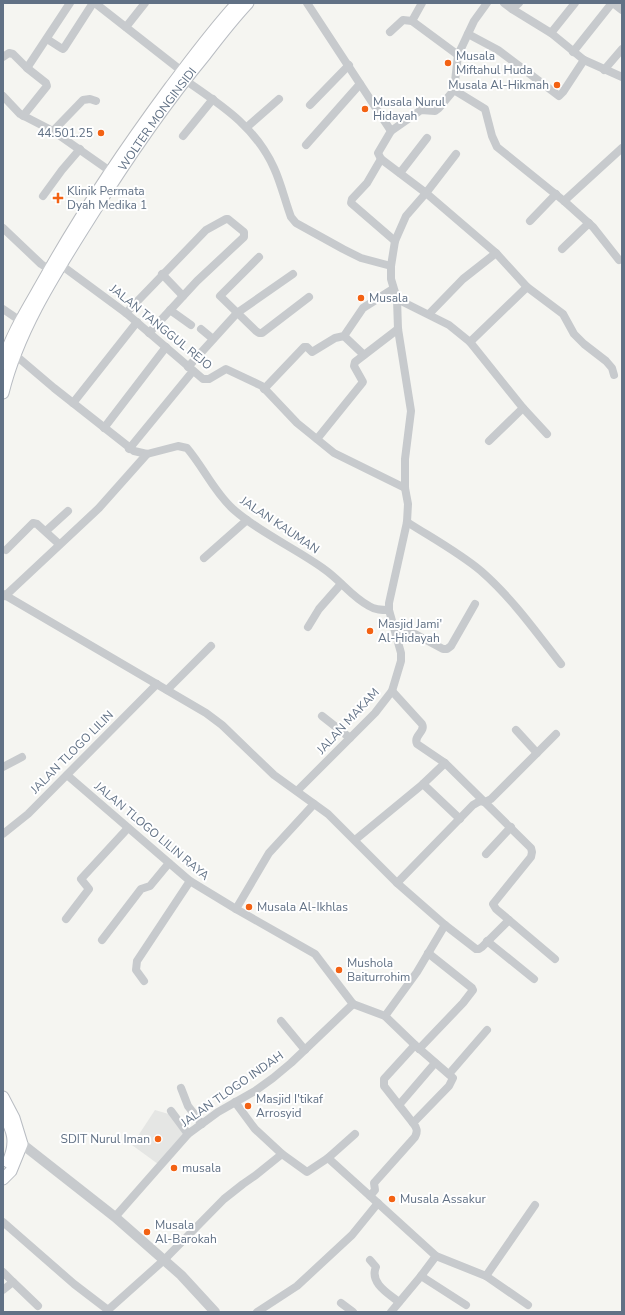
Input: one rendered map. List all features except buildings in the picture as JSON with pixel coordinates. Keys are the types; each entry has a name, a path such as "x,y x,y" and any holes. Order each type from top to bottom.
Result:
{"main road":[{"name":"WOLTER MONGINSIDI","path":"3,393 14,354 55,267 220,22 238,3"},
{"name":"WOLTER MONGINSIDI","path":"3,364 6,353 22,322 110,171 184,76 248,3"},
{"path":"3,1097 14,1118 18,1141 10,1171 3,1179"},
{"path":"3,1113 18,1141"},
{"path":"3,1169 18,1141"}],"street":[{"path":"27,68 70,3"},
{"path":"47,39 61,48 64,48 94,3 232,113 246,127 259,142 273,167 291,217 296,223 361,258 391,266"},
{"path":"126,27 145,3"},
{"path":"307,3 391,131"},
{"path":"412,21 422,3"},
{"path":"487,3 474,21 458,55 454,90 435,111 421,110 391,131 378,153 382,159 426,193 496,253 527,287 563,314 574,334 606,361 612,368 614,375"},
{"path":"504,3 551,33 584,60 622,77"},
{"path":"512,9 519,3"},
{"path":"551,33 575,3"},
{"path":"573,52 613,3 622,10"},
{"path":"390,32 403,20 412,21 458,55"},
{"path":"468,34 498,50 558,96 563,92 584,60"},
{"path":"604,70 622,49"},
{"path":"3,56 8,53 13,54 27,68 46,83 47,86 23,116"},
{"path":"310,105 349,65"},
{"path":"306,145 360,84"},
{"path":"454,90 485,109 492,136 497,147 556,194 589,224 619,260"},
{"path":"3,96 15,110 23,116 54,131 110,171"},
{"path":"246,127 279,98"},
{"path":"54,131 84,100 90,99 96,101"},
{"path":"183,136 213,99"},
{"path":"400,173 427,138"},
{"path":"564,201 622,148"},
{"path":"43,196 80,149"},
{"path":"389,610 389,603 407,522 408,504 405,488 405,460 411,411 398,329 397,299 393,289 391,266 395,241 406,216 456,154"},
{"path":"382,159 367,183 352,199 351,203 395,241"},
{"path":"530,221 556,194"},
{"path":"126,313 206,230 224,219 228,219 244,232 244,237 197,281 149,333"},
{"path":"562,249 589,224"},
{"name":"JALAN TANGGUL REJO","path":"3,228 41,264 55,267 126,313 203,378 208,380 226,369 259,384 297,423 334,453 405,488"},
{"path":"429,314 463,279 496,253"},
{"path":"259,257 220,296 256,331 262,333 309,297"},
{"path":"162,274 183,296"},
{"path":"129,448 213,339 237,313 293,274"},
{"path":"470,342 527,287"},
{"path":"264,389 304,347 307,347 312,352 335,338 344,336 363,308 393,289"},
{"path":"397,299 454,328 470,342 523,408 547,434"},
{"path":"3,310 22,322"},
{"path":"170,310 191,325"},
{"path":"73,403 138,322"},
{"path":"201,329 213,339"},
{"path":"317,439 363,383 354,364 398,329"},
{"path":"344,336 364,355"},
{"path":"104,428 166,347"},
{"path":"14,354 129,448 139,453 147,454"},
{"path":"489,441 523,408"},
{"name":"JALAN KAUMAN","path":"147,454 178,446 187,448 223,498 247,520 325,570 367,606 373,609 389,610"},
{"path":"147,454 99,508 4,595 206,713 274,775 328,814 397,883 445,925 476,949 479,949 509,920"},
{"path":"46,531 68,511"},
{"path":"204,558 247,520"},
{"path":"407,522 462,556 482,572 508,598 561,664"},
{"path":"6,550 33,523 37,524 46,531 59,544"},
{"path":"308,627 319,609 341,584"},
{"path":"396,634 415,634 443,649 447,649 451,646 475,604"},
{"name":"JALAN MAKAM","path":"297,791 375,713 392,692 402,654 389,610"},
{"path":"167,690 211,646"},
{"name":"JALAN TLOGO LILIN","path":"3,834 28,814 157,684"},
{"path":"392,692 422,724 423,730 416,738 418,744 445,763 530,848 532,852 531,856 493,902 494,907 555,959"},
{"path":"322,716 350,738"},
{"path":"516,730 537,753"},
{"path":"397,883 478,802 485,802 491,799 556,734"},
{"path":"3,767 22,757"},
{"path":"355,840 423,784 445,763"},
{"name":"JALAN TLOGO LILIN RAYA","path":"67,775 190,881 314,954 353,1004"},
{"path":"423,784 460,819"},
{"path":"236,909 270,853 314,804"},
{"path":"66,918 88,890 88,887 81,879 128,828"},
{"path":"486,854 510,828"},
{"path":"102,940 141,889 150,886 169,863"},
{"path":"144,981 136,970 137,961 190,881"},
{"path":"385,1016 417,972 445,925"},
{"path":"487,941 534,979"},
{"path":"370,1196 375,1190 374,1183 415,1137 417,1132 413,1123 384,1086 384,1080 463,1004 473,990 428,953"},
{"path":"353,1004 385,1016 417,1047 452,1077 452,1081 413,1123"},
{"name":"JALAN TLOGO INDAH","path":"115,1217 188,1134 274,1078 353,1004"},
{"path":"281,1021 305,1050"},
{"path":"449,1074 487,1030"},
{"path":"399,1105 435,1063"},
{"path":"181,1088 188,1106 202,1124"},
{"path":"235,1102 255,1129 282,1154 307,1172 328,1158 355,1134"},
{"path":"171,1112 188,1134"},
{"path":"18,1141 115,1217 181,1275 215,1312"},
{"path":"3,1222 74,1284 110,1311 164,1260 224,1199 282,1154"},
{"path":"328,1158 436,1256 486,1276 528,1305"},
{"path":"256,1312 297,1286 352,1235 378,1203"},
{"path":"486,1276 536,1205"},
{"path":"391,1312 422,1276 436,1256"},
{"path":"370,1260 376,1267 374,1274 378,1284 399,1302"},
{"path":"3,1272 38,1306"},
{"path":"422,1276 466,1305"},
{"path":"3,1290 14,1282"},
{"path":"342,1303 354,1312"}],"shaded area":[{"name":"SDIT Nurul Iman","path":"155,1110 172,1115 185,1132 158,1164 132,1145"}],"place":[{"name":"Musala Miftahul Huda","path":"448,63"},
{"name":"Musala Al-Hikmah","path":"557,85"},
{"name":"Musala Nurul Hidayah","path":"365,109"},
{"name":"44.501.25","path":"101,133"},
{"name":"Klinik Permata Dyah Medika 1","path":"58,198"},
{"name":"Musala","path":"361,298"},
{"name":"Masjid Jami' Al-Hidayah","path":"370,631"},
{"name":"Musala Al-Ikhlas","path":"249,907"},
{"name":"Mushola Baiturrohim","path":"339,970"},
{"name":"Masjid I'tikaf Arrosyid","path":"248,1106"},
{"name":"SDIT Nurul Iman","path":"158,1139"},
{"name":"musala","path":"174,1168"},
{"name":"Musala Assakur","path":"392,1199"},
{"name":"Musala Al-Barokah","path":"147,1232"}]}
